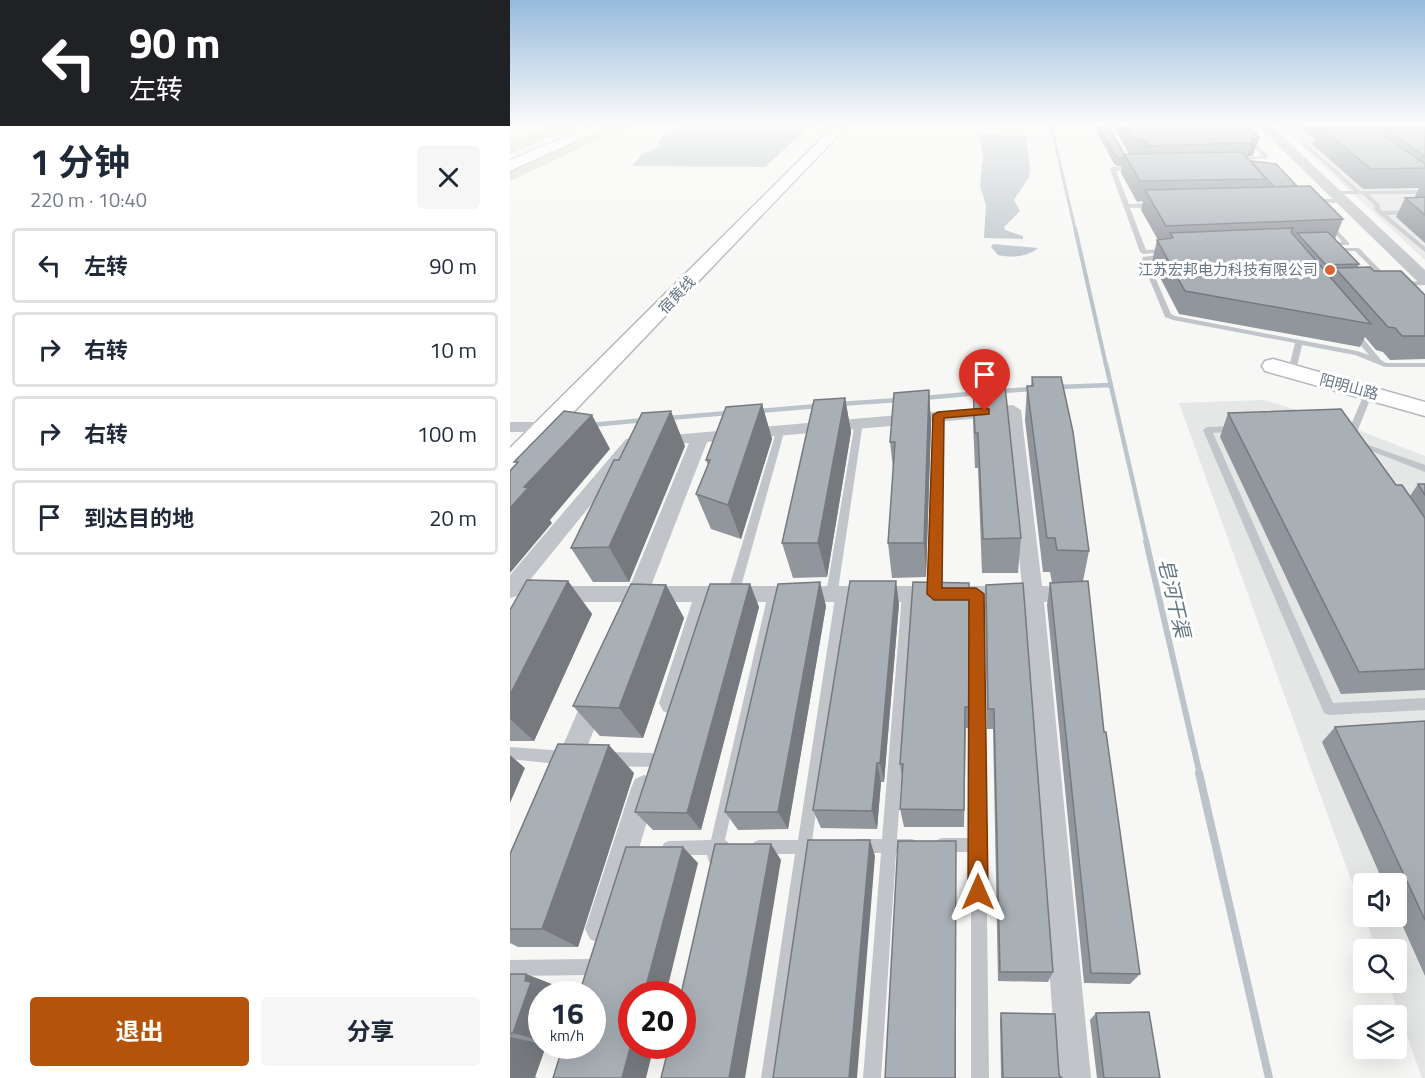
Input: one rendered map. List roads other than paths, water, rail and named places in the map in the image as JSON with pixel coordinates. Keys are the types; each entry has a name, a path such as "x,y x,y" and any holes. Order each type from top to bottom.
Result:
{"main road":[{"name":"宿黄线","path":"510,463 793,175"},
{"name":"阳明山路","path":"1280,371 1367,397 1425,409"},
{"name":"阳明山路","path":"1367,397 1425,421"}],"street":[{"path":"1315,175 1425,281"},
{"path":"510,592 628,446 639,441 1013,410 1033,594 1074,1078"},
{"path":"510,427 546,427"},
{"path":"623,627 700,436"},
{"path":"510,592 1079,594"},
{"path":"584,981 637,848 659,741 705,594"},
{"path":"557,790 582,758 605,671"}],"lane":[{"path":"1115,175 1143,252 1175,253 1150,257 1145,261 1168,315 1358,353 1379,363 1397,366 1425,365"},
{"path":"1341,175 1378,206 1377,209 1425,250"},
{"path":"1403,192 1410,198"},
{"path":"1299,202 1361,193 1425,192"},
{"path":"1301,194 1316,210"},
{"path":"1418,204 1425,211"},
{"path":"1127,206 1162,205"},
{"path":"1382,213 1425,211"},
{"path":"1313,245 1347,244 1324,218"},
{"path":"1322,251 1357,249 1398,292"},
{"path":"1380,285 1425,281"},
{"path":"1351,329 1379,363"},
{"path":"1280,371 1299,342"},
{"path":"1345,438 1367,397"},
{"path":"934,594 938,415"},
{"path":"770,1078 804,847 859,422"},
{"path":"733,594 781,429"},
{"path":"1251,429 1207,430 1329,709 1425,704"},
{"path":"1345,438 1362,460"},
{"path":"1345,438 1425,469"},
{"path":"711,870 774,594"},
{"path":"872,1078 908,594"},
{"path":"976,594 980,1078"},
{"path":"510,753 582,758 659,741"},
{"path":"847,846 978,845"},
{"path":"637,848 825,846"},
{"path":"510,968 588,967"}],"waterway":[{"name":"皂河干渠","path":"1063,175 1075,229"},
{"name":"皂河干渠","path":"1075,228 1106,365"},
{"name":"皂河干渠","path":"1106,364 1147,543"},
{"path":"1058,387 1110,385"},
{"path":"1001,391 1033,389"},
{"path":"923,398 980,393"},
{"path":"839,404 899,400"},
{"path":"759,411 818,406"},
{"path":"669,418 728,413"},
{"path":"591,425 645,420"},
{"name":"皂河干渠","path":"1146,541 1200,775"},
{"name":"皂河干渠","path":"1199,773 1269,1078"}],"place":[{"name":"江苏宏邦电力科技有限公司","path":"1330,270"}]}
